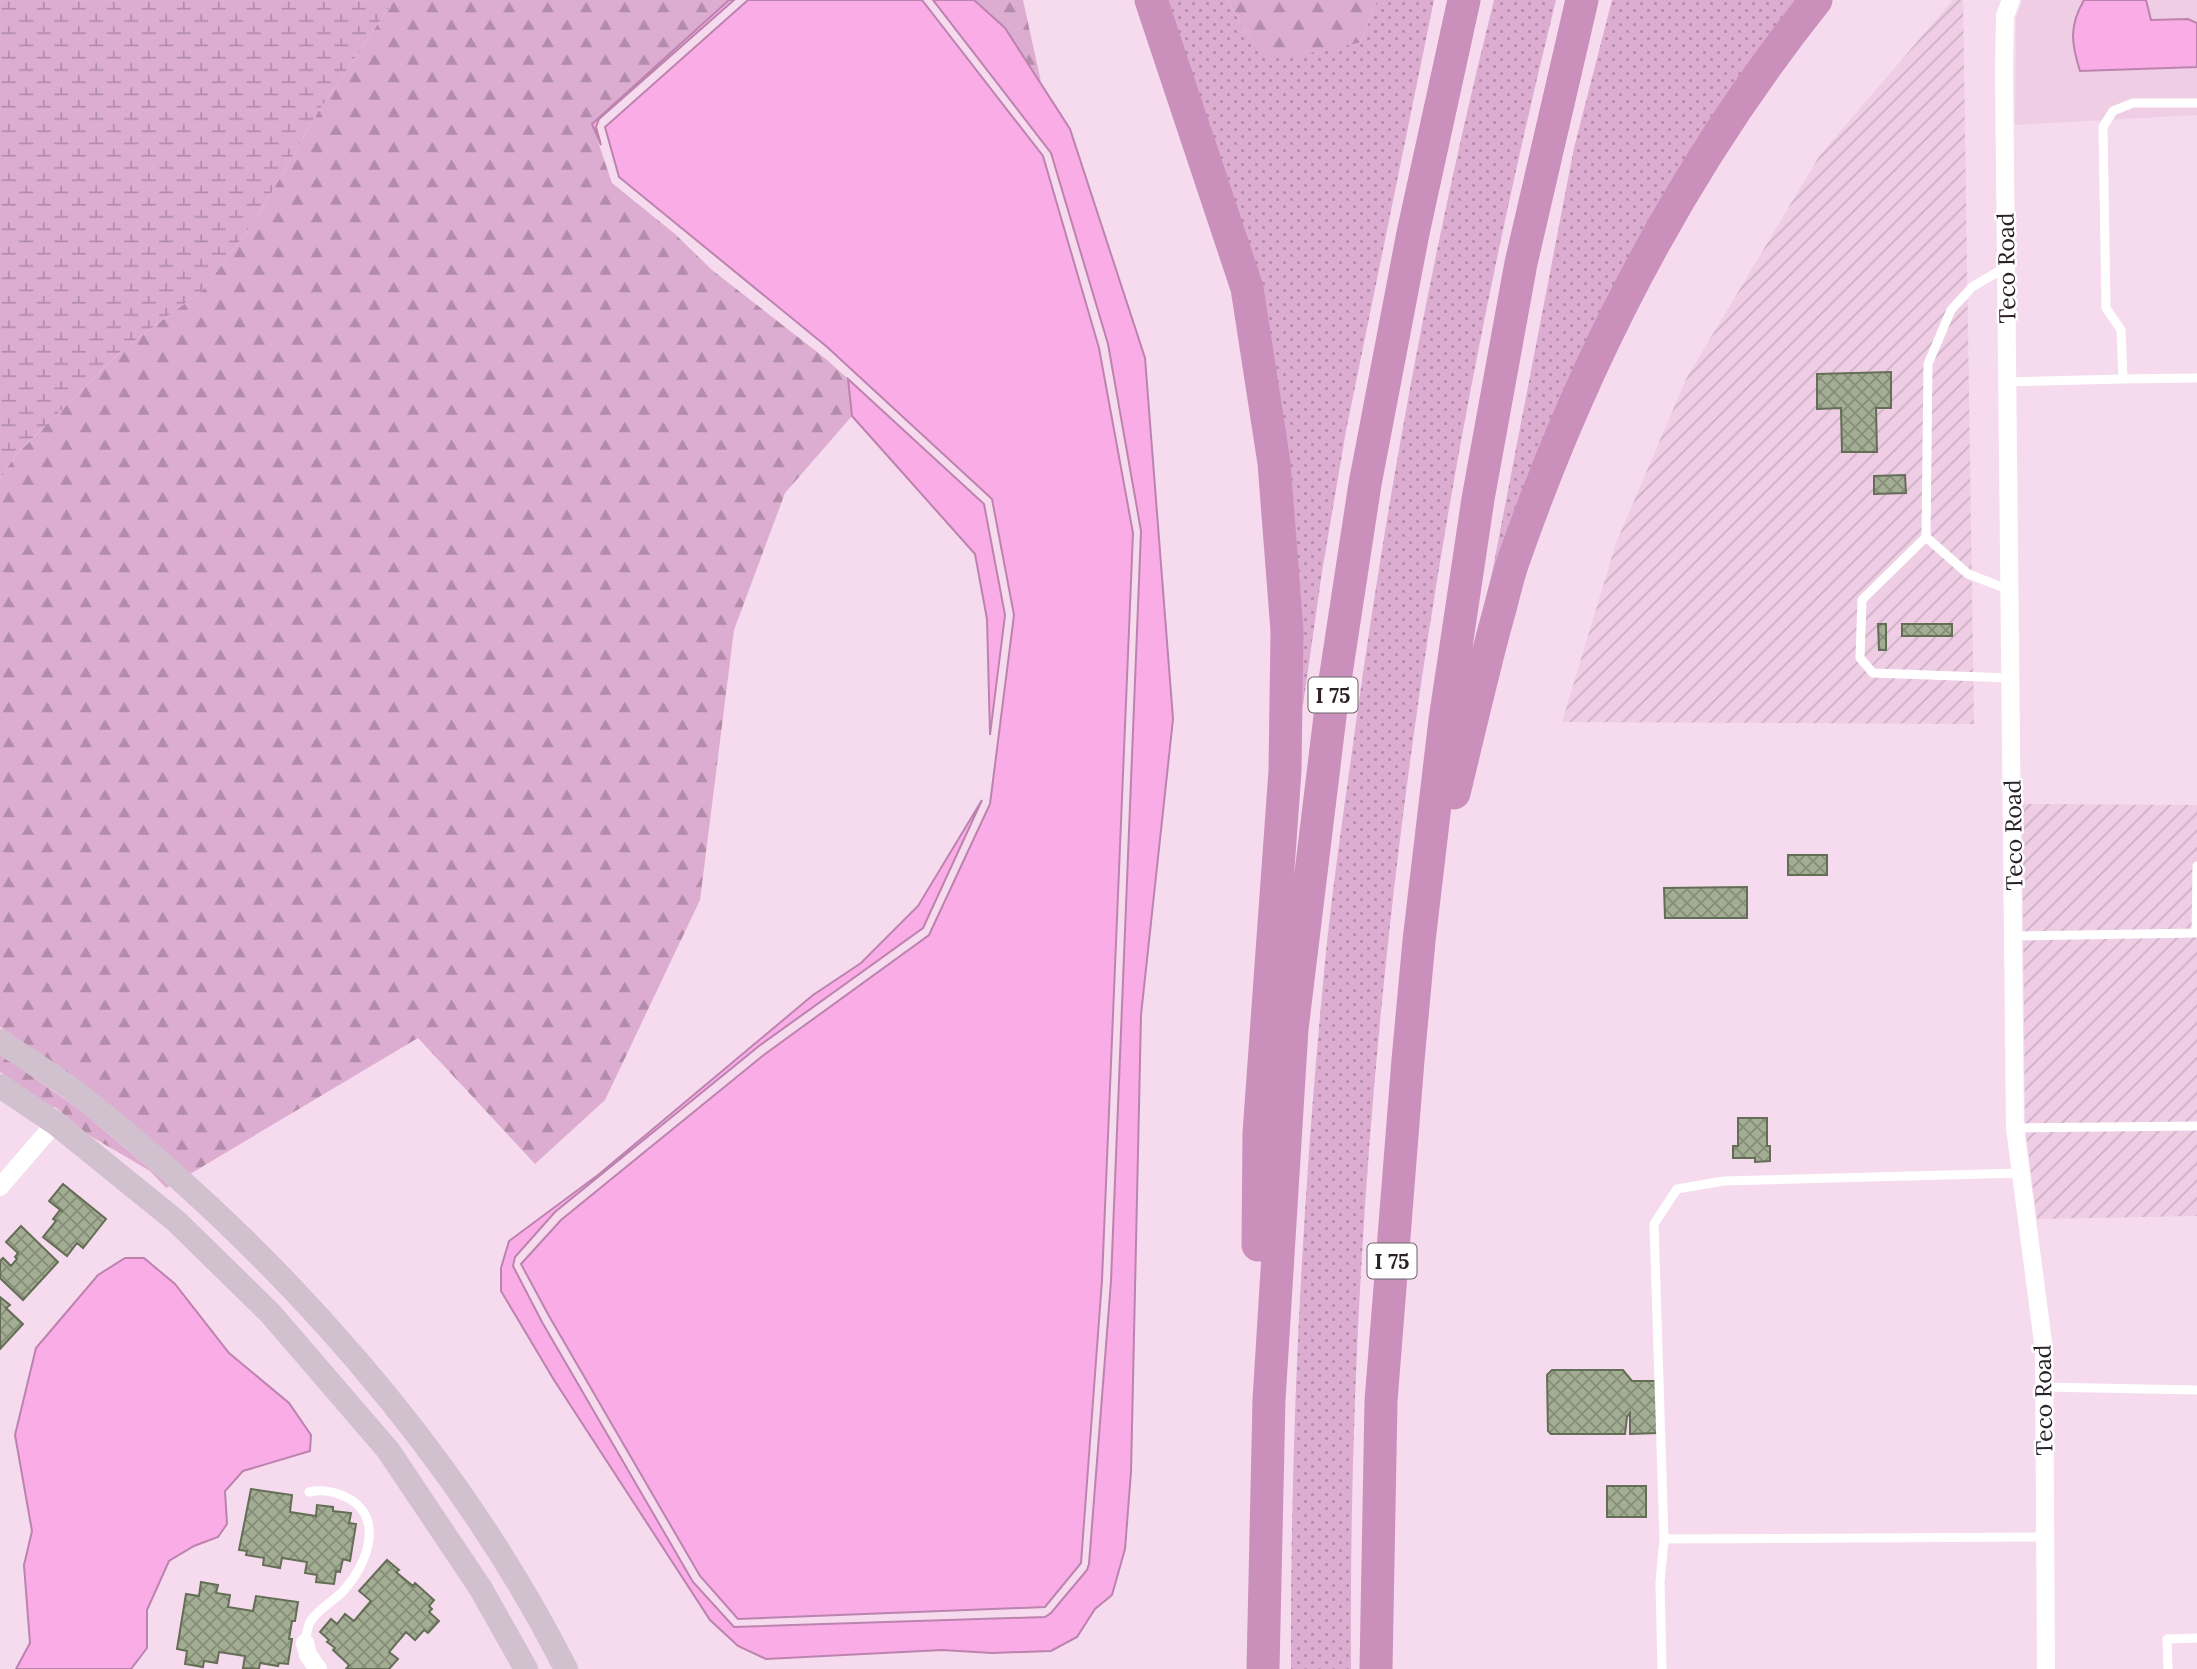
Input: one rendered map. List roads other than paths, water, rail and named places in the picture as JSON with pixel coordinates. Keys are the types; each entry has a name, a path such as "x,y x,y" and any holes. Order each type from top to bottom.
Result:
{"highway":[{"path":"1151,0 1247,288 1274,463 1287,631 1285,771 1259,1133 1258,1263 1269,1400"},
{"name":"I 75","path":"1263,1669 1269,1400 1292,1029 1332,700 1366,484 1413,233 1464,0"},
{"name":"I 75","path":"1376,1669 1381,1401 1419,942 1445,720 1478,499 1521,263 1582,0"},
{"path":"1419,942 1482,677 1512,564 1585,378 1670,212 1759,74 1816,0"}],"street":[{"name":"Teco Road","path":"2011,0 2005,16 2004,72 2015,1128 2044,1350 2046,1669"},
{"path":"0,1041 86,1100 210,1206 341,1340 446,1471 540,1617 566,1669"},
{"path":"0,1086 55,1123 176,1221 270,1313 388,1450 481,1589 526,1669"},
{"path":"0,1187 55,1123"},
{"path":"305,1643 314,1667"}],"lane":[{"path":"2123,379 2121,330 2106,309 2102,127 2113,111 2133,103 2197,103"},
{"path":"2006,267 1972,287 1951,310 1928,364 1926,537 1862,600 1860,658 1872,673 2011,678"},
{"path":"2007,382 2197,378"},
{"path":"1926,537 1968,574 2010,590"},
{"path":"2014,936 2197,933 2197,866"},
{"path":"2015,1128 2197,1126"},
{"path":"1662,1669 1660,1582 1664,1539 1654,1224 1677,1189 1724,1181 2021,1173"},
{"path":"2044,1387 2197,1390"},
{"path":"305,1643 310,1622 318,1612 335,1600 353,1579 364,1558 370,1538 367,1517 352,1500 326,1490 309,1492"},
{"path":"1664,1539 2045,1537"},
{"path":"2168,1669 2167,1639 2197,1638"}]}
